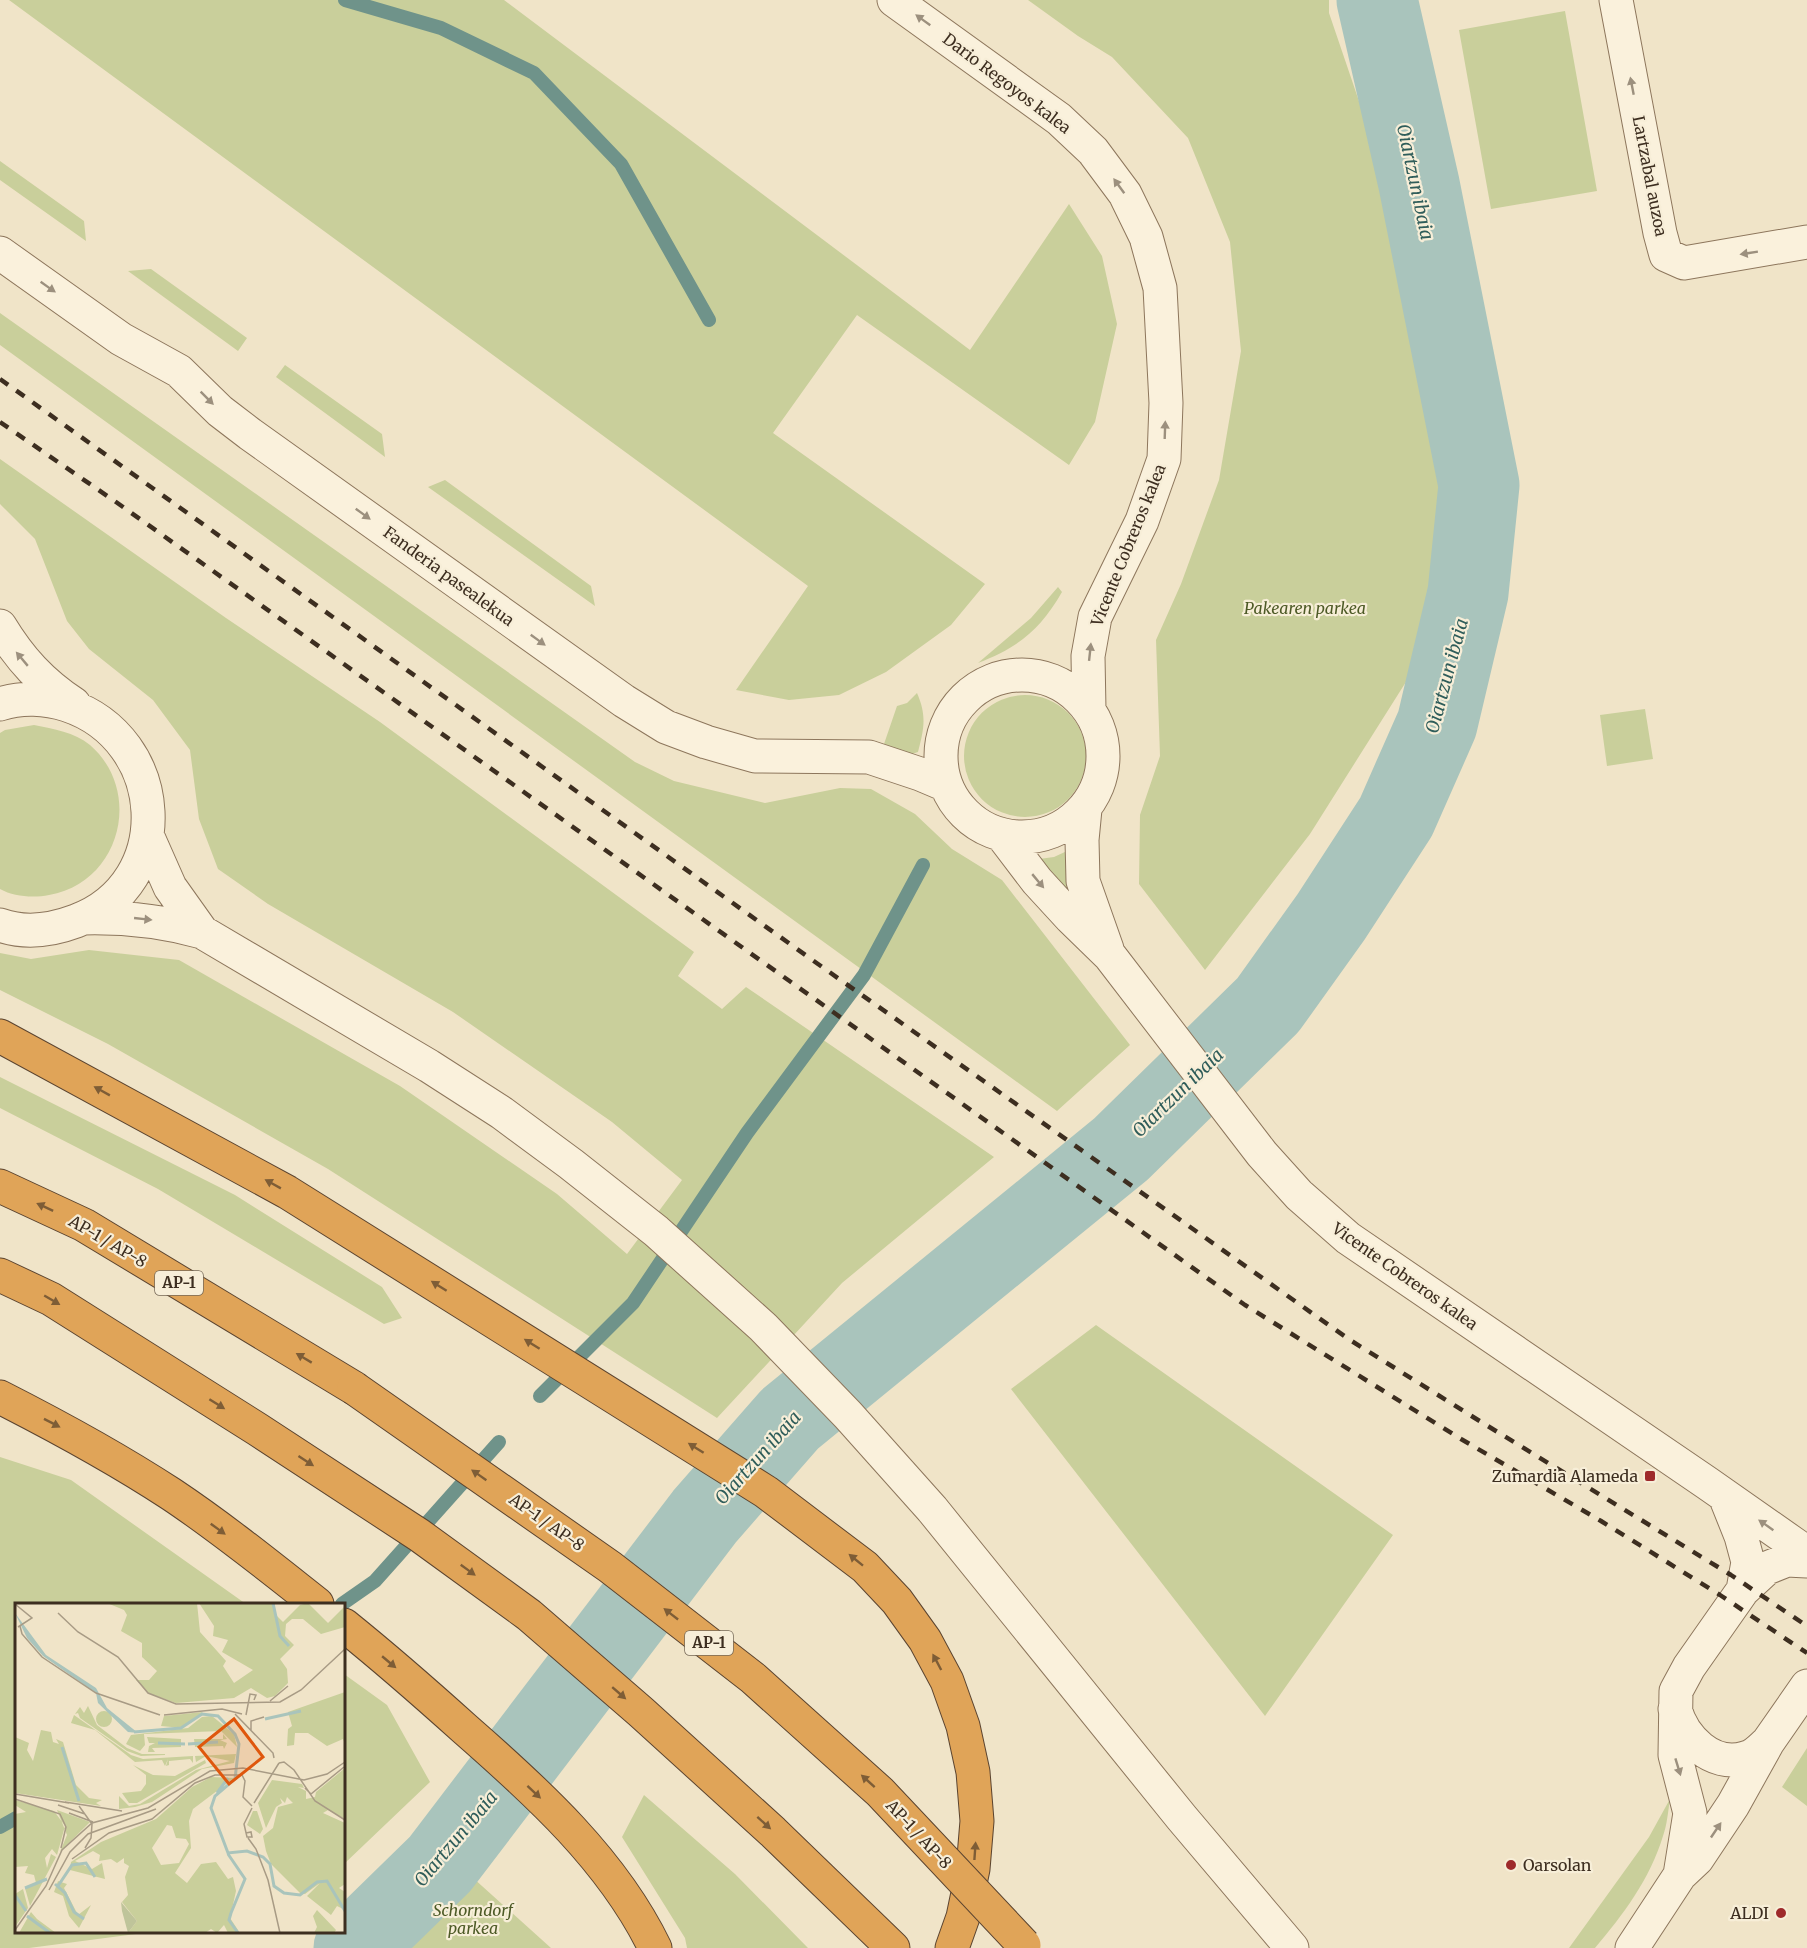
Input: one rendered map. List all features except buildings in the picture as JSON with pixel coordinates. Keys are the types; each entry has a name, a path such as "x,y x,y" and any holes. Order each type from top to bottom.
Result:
{"highway":[{"path":"0,1036 287,1191 766,1492 865,1568 897,1601 925,1640 947,1681 963,1726 973,1772 977,1821 973,1869 963,1917 952,1948"},
{"name":"AP-1 / AP-8","path":"0,1186 84,1226 354,1388 610,1567 753,1678 879,1792 1025,1946"},
{"path":"0,1275 51,1299 257,1430 419,1535 529,1616 641,1712 765,1824 893,1948"},
{"path":"0,1397 72,1434 171,1494 261,1560 315,1603"},
{"path":"345,1626 388,1660 541,1799 589,1849 642,1922 655,1948"}],"street":[{"name":"Dario Regoyos kalea","path":"894,0 1059,119 1093,151 1125,194 1146,237"},
{"name":"Lartzabal auzoa","path":"1616,0 1666,255 1684,262 1804,244"},
{"name":"Vicente Cobreros kalea","path":"1089,710 1088,656 1095,617 1142,520 1164,459 1166,403 1161,299 1146,237"},
{"name":"Fanderia pasealekua","path":"0,253 121,339 179,371 220,411 250,434 624,702 666,727 706,742 755,756 869,758 946,785"},
{"path":"0,627 13,648 33,672 57,693 104,724 122,741 136,762 145,785 149,810 147,835 139,861 125,884 106,904 84,918 59,927 32,930 0,925"},
{"path":"1031,675 1054,681 1074,693 1089,710 1099,729 1104,750 1102,771 1096,791 1085,809 1072,821 1056,831 1039,836 1020,838 1002,835 979,825 964,813 952,798 946,785 941,761 943,737 952,714 967,696 986,683 1008,676 1031,675"},
{"path":"0,704 30,699 57,701 83,710"},
{"name":"Vicente Cobreros kalea","path":"1085,809 1082,840 1083,881 1110,956"},
{"path":"147,835 170,887 202,932"},
{"name":"Vicente Cobreros kalea","path":"1002,835 1044,888 1110,956 1247,1134 1299,1195 1348,1238 1807,1553"},
{"path":"84,918 144,919 202,932 429,1066 502,1113 571,1164 656,1232 763,1326 848,1415 932,1509 1182,1818 1292,1948"},
{"path":"1716,1489 1741,1536 1748,1562 1743,1590"},
{"path":"1680,1875 1690,1813 1675,1755 1676,1691 1689,1667 1743,1590 1767,1568 1787,1560 1807,1561"},
{"path":"1632,1948 1680,1875 1697,1859 1721,1823 1768,1742 1807,1686"},
{"path":"1675,1709 1680,1725 1688,1736 1697,1745 1718,1758 1729,1760 1747,1758 1768,1742"}],"green space":[{"path":"9,0 504,0 970,350 1069,204 1102,256 1117,324 1095,422 1069,465 857,315 773,433 985,584 951,625 886,672 839,695 789,700 736,690 808,586"},
{"name":"Pakearen parkea","path":"1028,0 1329,0 1329,13 1379,160 1410,283 1441,465 1428,647 1310,834 1205,970 1139,884 1140,815 1160,756 1156,640 1181,584 1219,480 1241,351 1230,242 1188,138 1112,57"},
{"path":"1565,11 1597,191 1491,209 1459,30"},
{"path":"0,161 84,221 86,241 0,180"},
{"path":"151,269 247,338 238,351 128,271"},
{"path":"0,313 635,762 674,781 765,803 840,788 871,789 915,814 952,849 1002,880 1130,1045 1057,1111 0,345"},
{"path":"285,365 382,434 385,457 276,377"},
{"path":"0,459 226,618 380,722 694,952 678,976 722,1009 746,987 994,1157 842,1283 717,1418 328,1169 108,1044 0,990 0,953 31,959 89,950 179,960 400,1086 557,1194 627,1254 682,1180 612,1122 453,1012 268,904 218,869 199,819 190,750 153,700 89,649 67,621 35,539 0,504"},
{"path":"445,480 591,586 595,606 428,487"},
{"path":"1058,587 1062,592 1037,627 1017,644 978,663 1031,618"},
{"path":"917,693 922,709 923,729 918,752 912,754 884,744 897,706 907,703"},
{"path":"1025,695 1048,700 1068,713 1081,733 1086,756 1081,779 1068,799 1048,812 1025,817 1002,812 982,799 969,779 964,756 969,733 982,713 1002,700"},
{"path":"1645,709 1653,759 1607,766 1600,715"},
{"path":"34,725 71,734 90,745 107,764 116,787 119,810 116,833 107,855 93,873 73,887 49,895 31,897 11,894 0,889 0,733"},
{"path":"1067,851 1077,908 1054,874 1039,859 1054,857"},
{"path":"0,1077 235,1195 382,1287 402,1318 384,1324 158,1189 0,1108"},
{"path":"1096,1325 1393,1535 1265,1716 1011,1389"},
{"path":"0,1457 71,1480 245,1603 15,1603 15,1933 143,1933 29,1948 0,1948"},
{"path":"345,1675 387,1705 430,1782 345,1863"},
{"path":"1807,1748 1807,1806 1782,1787"},
{"path":"644,1795 735,1874 808,1948 687,1948 685,1938 622,1837"},
{"path":"1670,1799 1666,1827 1651,1867 1616,1923 1595,1948 1569,1948 1649,1837"},
{"name":"Schorndorf parkea","path":"472,1877 551,1948 406,1948"}],"waterway":[{"path":"345,0 441,28 534,73 621,164 709,320"},
{"name":"Oiartzun ibaia","path":"354,1948 440,1864 705,1516 790,1419 1121,1149 1268,1005 1331,917 1396,817 1437,724 1468,593 1479,485 1419,184 1377,0"},
{"path":"540,1396 633,1303 747,1133 864,975 923,865"},
{"path":"343,1603 375,1581 499,1442"},
{"path":"0,1827 15,1819"}],"railway":[{"path":"0,379 818,964 1350,1340 1731,1575 1807,1626"},
{"path":"0,422 116,502 1245,1305 1461,1439 1601,1521 1720,1595 1807,1653"}],"place":[{"name":"Zumardia Alameda","path":"1650,1476"},
{"name":"Oarsolan","path":"1511,1865"},
{"name":"ALDI","path":"1781,1913"}]}
